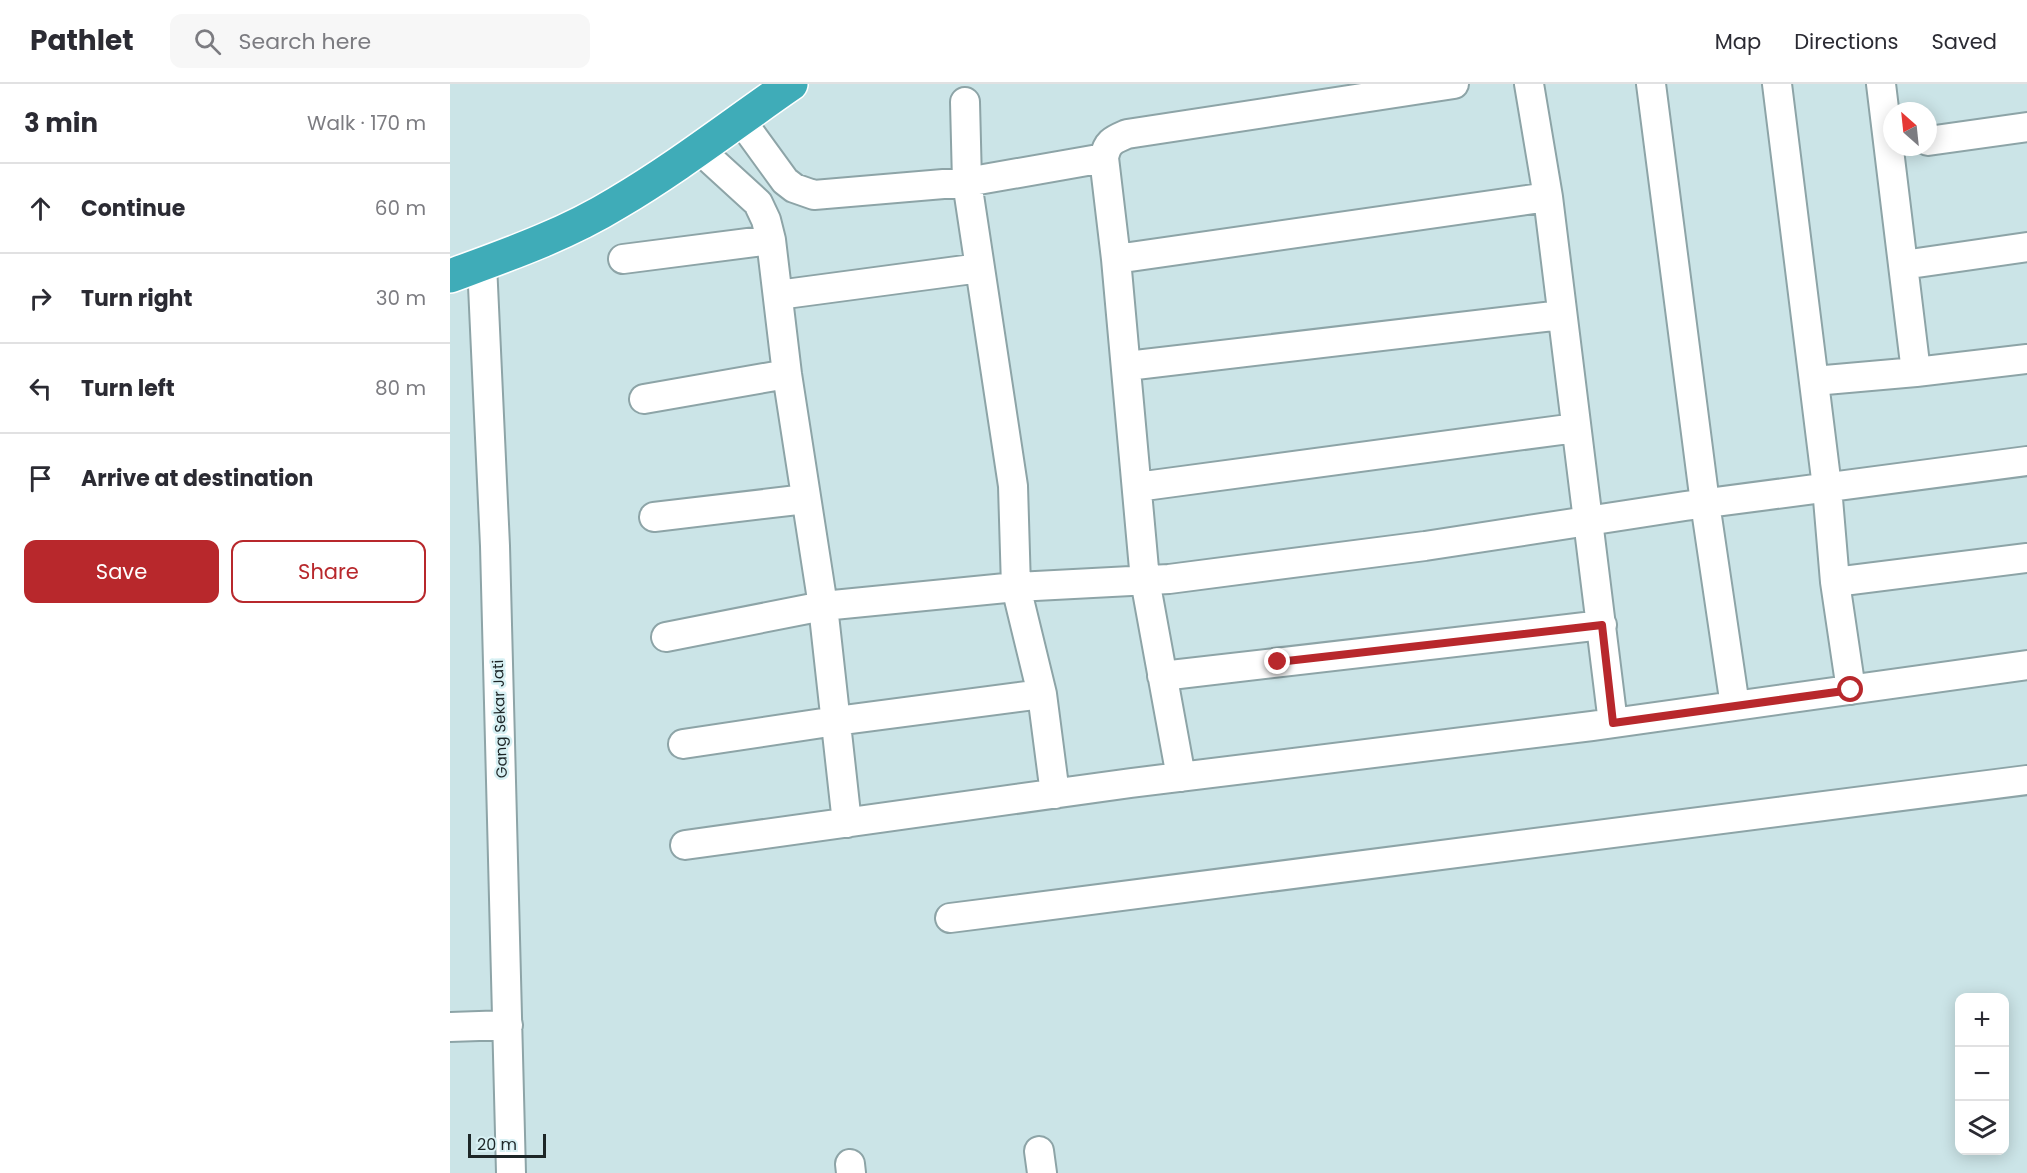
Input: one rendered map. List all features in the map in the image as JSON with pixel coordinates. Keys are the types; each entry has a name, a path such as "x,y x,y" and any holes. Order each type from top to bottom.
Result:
{"highway":[{"path":"450,276 537,244 616,204 700,150 791,84"}],"street":[{"path":"1181,777 1145,580 1127,366 1104,158 1106,147 1115,139 1127,134 1454,84"},
{"path":"1529,84 1548,197 1613,723"},
{"path":"1651,84 1705,503 1735,706"},
{"path":"1777,84 1827,487 1835,582 1851,690"},
{"path":"1881,84 1884,102"},
{"path":"965,102 967,182 1012,486 1016,586 1042,694 1054,794"},
{"path":"740,119 785,181 794,188 814,195 967,182 1104,158"},
{"path":"1937,140 2027,127"},
{"path":"700,150 758,203 766,220 771,240 787,374 823,606 847,823"},
{"path":"1891,156 1916,372"},
{"path":"758,203 785,181"},
{"path":"1116,259 1548,197"},
{"path":"623,259 771,240"},
{"path":"1904,265 2027,247"},
{"name":"Gang Sekar Jati","path":"482,264 495,558 512,1173"},
{"path":"778,295 980,268"},
{"path":"1127,366 1562,315"},
{"path":"1814,381 2027,359"},
{"path":"644,399 787,374"},
{"path":"1137,487 1576,428"},
{"path":"666,637 823,606 1016,586 1169,579 1425,546 1705,503 2027,460"},
{"path":"654,517 806,499"},
{"path":"1835,582 2027,558"},
{"path":"1162,676 1602,625"},
{"path":"685,845 1181,777 1613,723 2027,665"},
{"path":"683,744 1042,694"},
{"path":"950,918 2027,780"},
{"path":"450,1027 508,1025"}],"route":[{"path":"1278,662 1602,625 1613,723 1851,690"}]}
